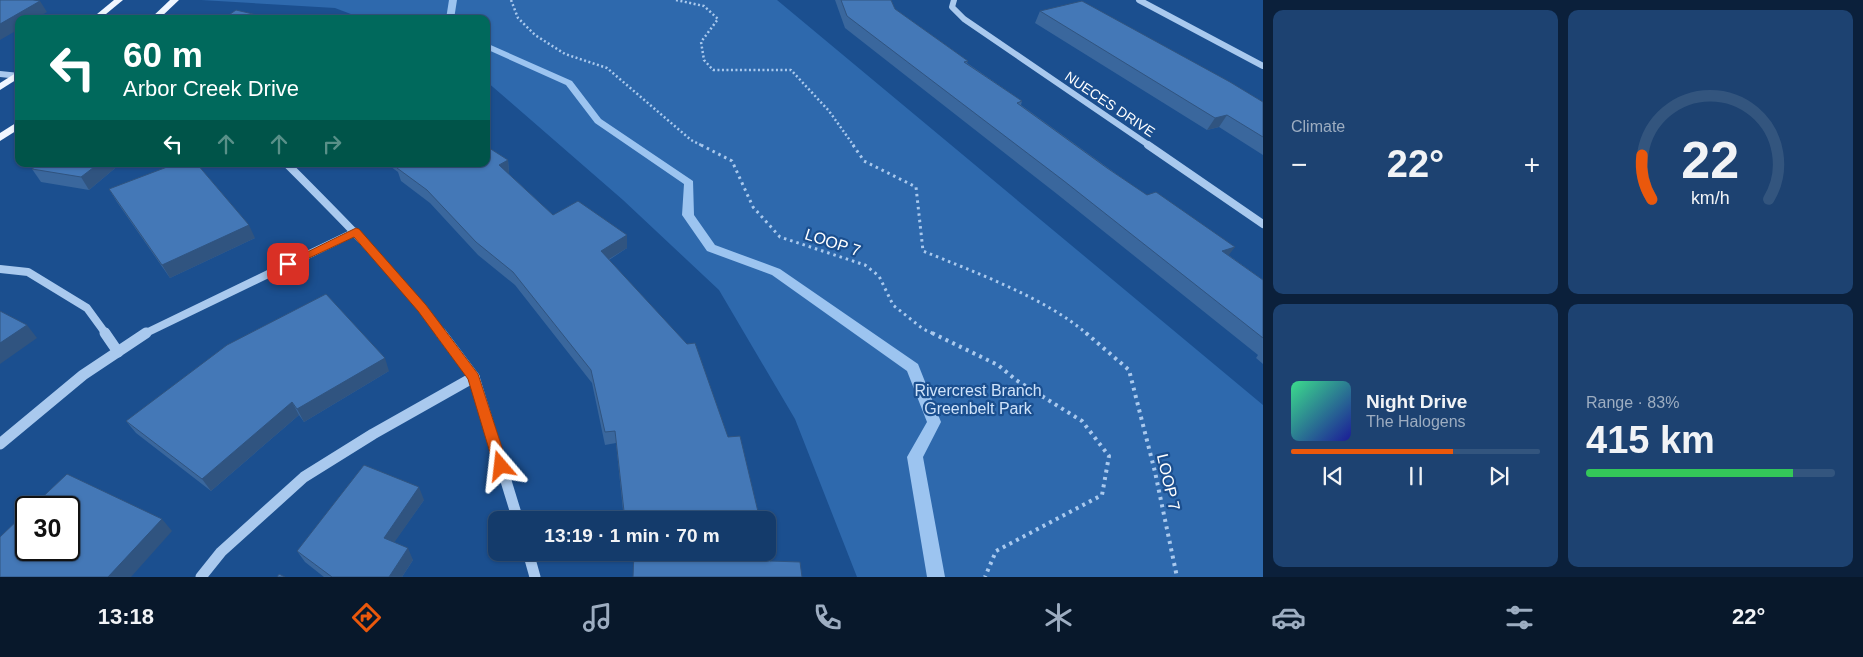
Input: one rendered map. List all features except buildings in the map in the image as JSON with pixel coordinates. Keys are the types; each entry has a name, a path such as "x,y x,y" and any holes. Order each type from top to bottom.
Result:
{"main road":[{"path":"100,15 118,0"},
{"path":"158,15 175,0"},
{"path":"0,87 15,77"},
{"path":"0,138 15,127"}],"street":[{"name":"NUECES DRIVE","path":"954,0 952,7 964,19 1263,224"},
{"path":"1139,0 1263,66"},
{"path":"0,74 15,75"},
{"path":"290,167 356,232 422,308 474,377 515,511"},
{"path":"0,444 83,375 152,329 356,232"},
{"path":"0,269 28,272 87,308 118,352"},
{"path":"531,561 535,577"}],"lane":[{"path":"201,577 221,552 304,477 373,434 474,377"}],"path":[{"name":"LOOP 7","path":"511,0 511,6 528,32 572,57 597,63 607,68 691,140 732,161 753,207 780,237 865,265 879,276 893,305 923,330 998,365 1016,380 1082,421 1110,456 1102,495 996,551 985,577"},
{"name":"LOOP 7","path":"676,0 704,6 718,19 701,42 704,60 713,70 792,70 829,111 864,161 916,187 923,251 995,282 1073,322 1129,370 1155,472 1177,577"}],"green space":[{"name":"Rivercrest Branch Greenbelt Park","path":"201,0 777,0 1263,405 1263,577 857,577 795,419 719,290 623,200 490,84 490,15 353,15 335,8"}],"waterway":[{"path":"451,15 453,0"},
{"path":"490,48 569,83 598,121 689,183 688,215 711,248 776,272 913,368 934,422 915,457 936,577"}],"route":[{"path":"288,264 356,232 422,308 474,377 501,466"}]}
